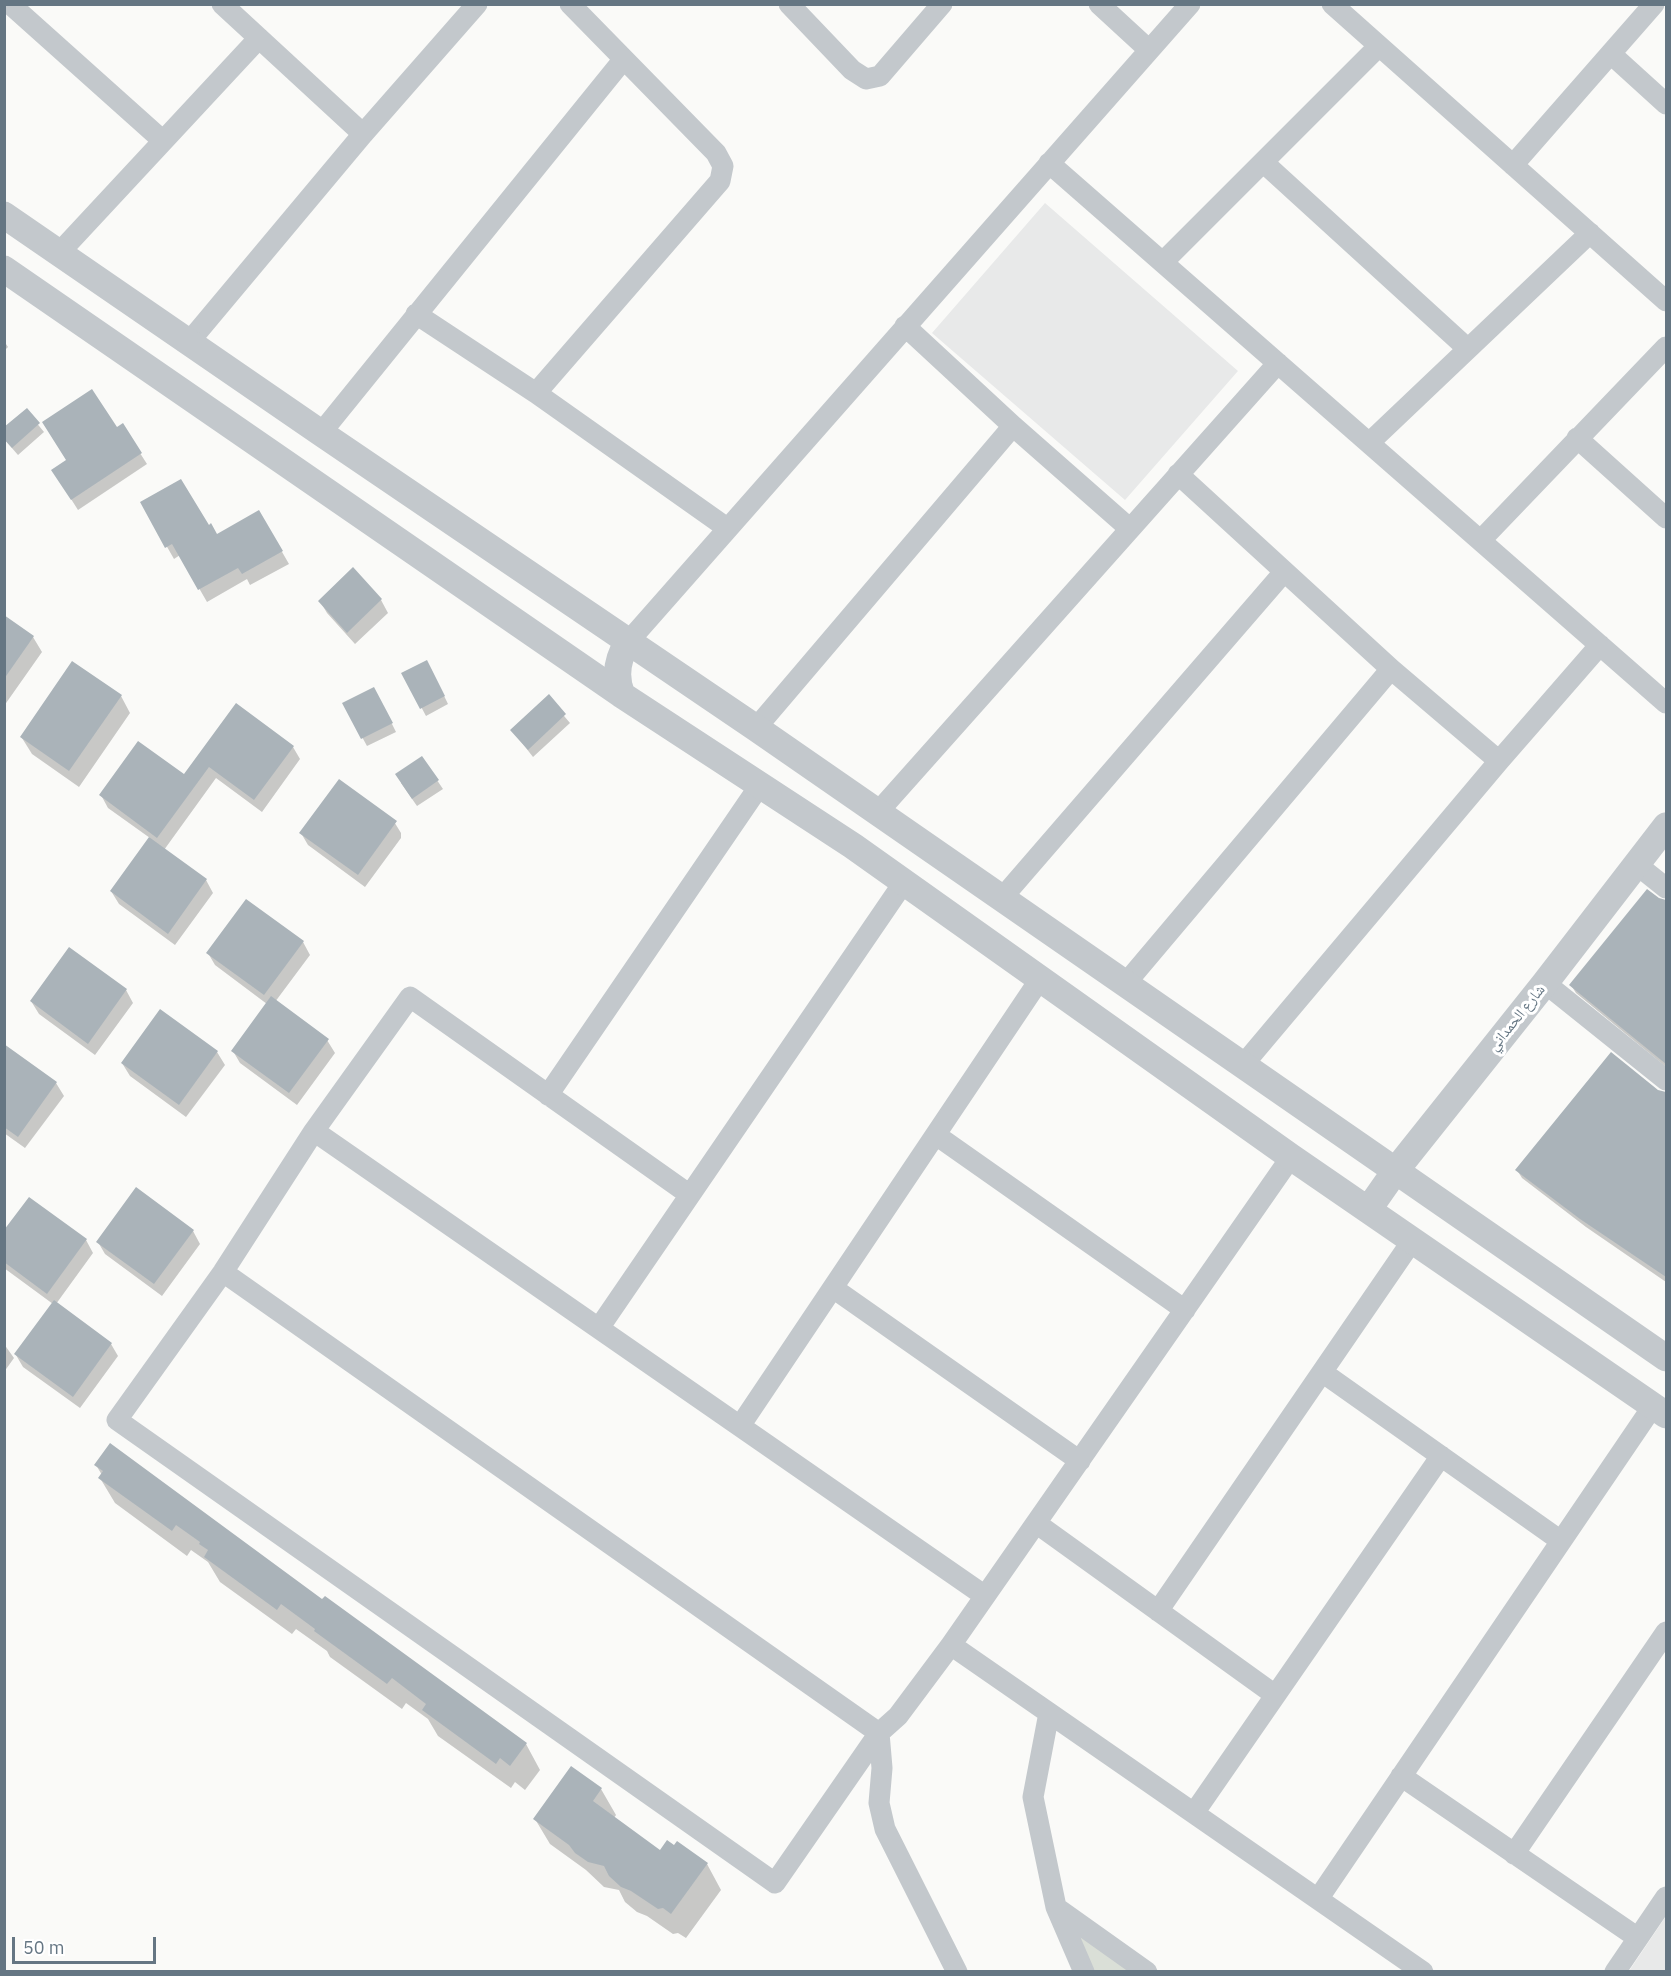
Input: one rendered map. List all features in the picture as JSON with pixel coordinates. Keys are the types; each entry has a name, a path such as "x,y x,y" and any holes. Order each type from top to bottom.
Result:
{"street":[{"path":"10,4 162,141"},
{"path":"222,4 363,134"},
{"path":"536,393 720,181 723,166 716,153 570,4"},
{"path":"789,4 852,70 866,79 880,76 942,4"},
{"path":"1099,4 1149,50"},
{"path":"622,695 617,668 627,642 1190,4"},
{"path":"1332,4 1666,301"},
{"path":"1513,165 1654,4"},
{"path":"189,342 470,7"},
{"path":"59,253 259,38"},
{"path":"1163,262 1379,46"},
{"path":"1611,54 1666,104"},
{"path":"321,433 623,60"},
{"path":"1263,162 1468,349"},
{"path":"1049,163 1666,703"},
{"path":"4,215 756,728 1666,1358"},
{"path":"1369,443 1590,233"},
{"path":"4,269 622,695 853,846 1291,1158 1660,1411 1562,1541 1318,1899"},
{"path":"416,314 536,393 727,528"},
{"path":"905,326 1013,426 1129,528"},
{"path":"1481,540 1666,347"},
{"path":"878,812 1278,363"},
{"path":"756,728 1013,426"},
{"path":"1577,438 1666,518"},
{"path":"1178,474 1391,669 1499,761"},
{"path":"1002,898 1284,572"},
{"path":"1243,1065 1499,761 1600,645"},
{"path":"1126,983 1391,669"},
{"path":"548,1095 760,785"},
{"name":"شارع الحمداني","path":"1368,1210 1396,1170 1666,826"},
{"path":"1636,864 1666,888"},
{"path":"599,1328 904,882"},
{"path":"740,1426 1040,979"},
{"path":"1545,983 1666,1080"},
{"path":"690,1195 410,997 314,1131 223,1272 117,1420 775,1883 879,1733 898,1716 951,1645 1291,1158"},
{"path":"314,1131 985,1596"},
{"path":"936,1134 1185,1310"},
{"path":"1158,1611 1412,1241"},
{"path":"223,1272 879,1733"},
{"path":"833,1288 1080,1461"},
{"path":"1322,1372 1562,1541"},
{"path":"1194,1813 1441,1456"},
{"path":"1036,1523 1275,1695"},
{"path":"1514,1854 1666,1632"},
{"path":"951,1645 1423,1971"},
{"path":"1049,1713 1033,1797 1056,1907 1084,1971"},
{"path":"879,1733 882,1768 879,1803 885,1829 957,1971"},
{"path":"1401,1776 1638,1938"},
{"path":"1616,1971 1666,1897"},
{"path":"1056,1907 1147,1971"}],"shaded area":[{"path":"1045,203 1238,371 1125,500 932,333"},
{"path":"1666,1916 1666,1971 1629,1971"},
{"path":"1069,1923 1137,1971 1091,1971"}],"building":[{"path":"92,389 117,427 123,423 142,453 71,500 51,470 66,460 42,422"},
{"path":"27,408 40,423 12,448 4,439 4,427"},
{"path":"181,479 217,534 259,510 283,551 242,574 238,568 198,590 172,544 165,548 140,502"},
{"path":"353,567 382,599 347,633 318,601"},
{"path":"4,615 34,636 4,679"},
{"path":"427,660 445,696 420,709 401,673"},
{"path":"72,661 122,695 69,771 20,737"},
{"path":"374,687 393,723 361,739 342,703"},
{"path":"549,694 566,714 528,750 510,730"},
{"path":"236,703 294,746 254,800 209,767 157,838 99,795 138,741 184,774"},
{"path":"422,756 439,780 412,799 395,774"},
{"path":"339,779 397,821 358,875 299,833"},
{"path":"149,837 207,879 168,934 110,891"},
{"path":"1647,889 1666,900 1666,1064 1569,985"},
{"path":"246,899 304,941 264,995 206,953"},
{"path":"69,947 127,989 88,1044 30,1001"},
{"path":"271,996 329,1039 289,1093 231,1051"},
{"path":"160,1009 218,1051 179,1105 121,1063"},
{"path":"4,1044 57,1082 18,1137 4,1127"},
{"path":"1611,1052 1658,1090 1666,1092 1666,1277 1580,1219 1515,1170"},
{"path":"136,1187 194,1230 154,1284 96,1242"},
{"path":"29,1197 87,1239 47,1294 4,1262 4,1230"},
{"path":"54,1300 112,1343 73,1397 14,1354"},
{"path":"110,1443 322,1599 325,1596 527,1743 510,1766 500,1758 496,1764 422,1710 426,1704 392,1678 387,1684 281,1604 277,1610 204,1557 208,1550 199,1544 200,1542 176,1525 172,1531 98,1478 103,1471 94,1465"},
{"path":"571,1766 602,1788 593,1801 660,1850 667,1840 674,1845 677,1841 708,1863 671,1914 621,1887 609,1876 604,1866 588,1862 533,1819"}]}
